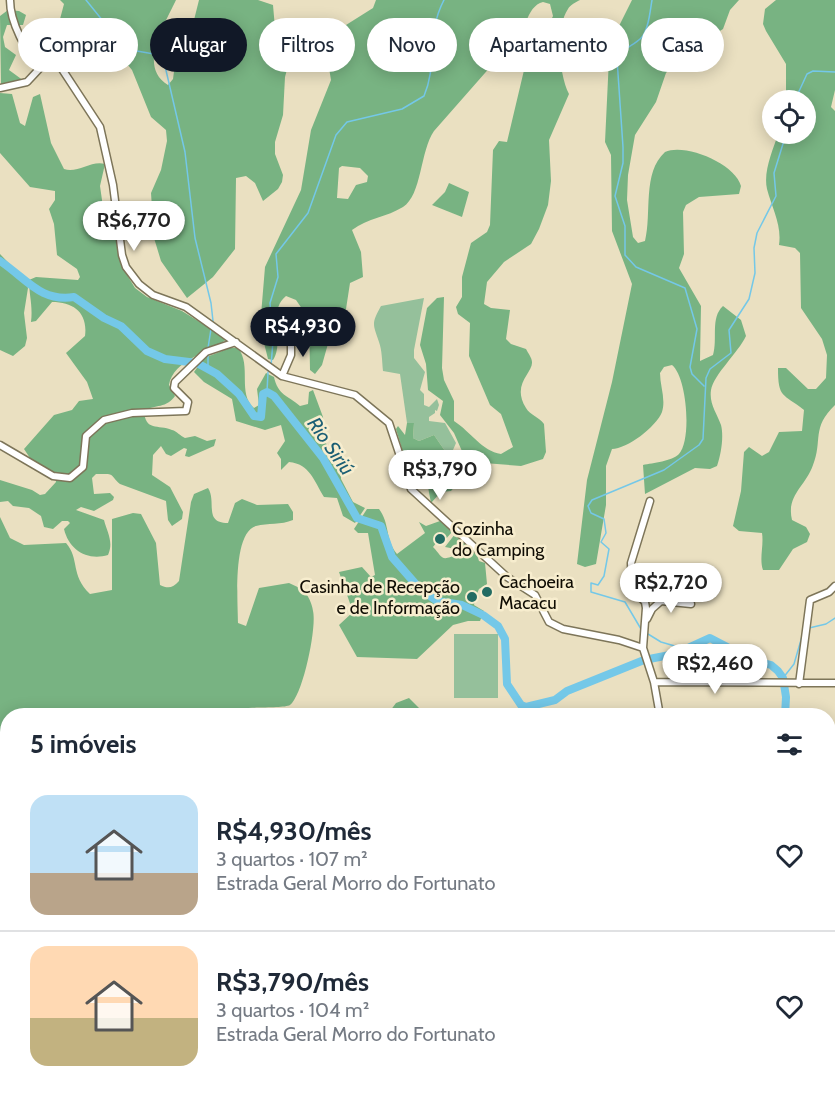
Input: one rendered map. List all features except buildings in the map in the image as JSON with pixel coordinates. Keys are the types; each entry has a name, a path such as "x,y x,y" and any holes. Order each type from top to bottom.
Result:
{"street":[{"path":"10,0 18,30"},
{"path":"0,88 27,82 36,72"},
{"path":"64,72 97,119 113,185 126,267 139,284 153,295 177,302 282,376 308,385 348,391 382,416 393,432 411,489 476,550 516,583 535,595 549,622 563,629 634,643 644,648"},
{"path":"282,376 291,355 291,334"},
{"path":"0,445 53,476 70,477 83,467 86,436 104,420 132,413 186,411 188,402 174,388 175,382 206,352 236,342"},
{"path":"650,501 631,568 632,589 645,602 647,619 645,656 654,682 659,708"},
{"path":"799,684 808,604 813,597 830,592 835,586"},
{"path":"647,619 652,609 661,601 691,604"},
{"path":"654,682 835,683"}],"green space":[{"path":"60,0 176,0 167,18 150,18 150,72 157,72 168,85 173,79 174,72 247,72 247,18 194,18 199,0 258,0 273,5 274,18 259,18 259,72 286,72 283,115 275,142 275,154 283,175 282,182 278,189 263,201 255,183 246,176 236,178 235,249 213,277 187,298 161,261 154,238 151,193 161,170 167,141 166,130 151,117 133,72 138,72 138,18 60,18 64,4"},
{"path":"376,0 580,0 569,8 564,18 552,18 550,4 543,2 533,9 528,18 469,18 469,72 486,72 434,131 429,140 414,193 409,201 403,207 352,230 361,252 363,277 350,283 346,309 333,326 322,365 315,374 310,370 309,319 296,300 286,296 280,302 277,318 277,345 273,360 268,359 260,327 265,267 301,190 311,130 331,80 330,72 355,72 355,19 373,8","holes":["342,166 360,168 368,176 367,182 356,185 348,199 337,198 339,168"]},
{"path":"632,0 739,0 730,10 724,26 724,18 641,18 641,72 667,72 656,102 635,135 628,175 627,200 633,237 638,243 645,241 650,182 658,161 665,152 685,150 709,157 730,170 737,178 741,186 739,194 699,197 686,205 683,212 684,254 679,268 701,306 700,361 713,355 715,323 723,306 741,320 746,336 717,377 711,390 712,404 722,430 722,445 717,466 710,469 695,468 645,494 643,465 679,454 686,436 686,409 681,382 672,365 664,367 660,373 663,402 659,418 633,441 612,449 606,466 606,505 596,564 585,567 577,564 587,480 612,382 632,284 612,231 611,155 605,142 608,72 629,72 629,18 623,18"},
{"path":"776,0 835,0 835,90 831,107 835,111 835,405 823,421 813,465 792,504 792,520 806,527 810,534 807,542 793,549 779,570 763,570 762,533 739,531 733,526 741,491 744,452 749,447 762,456 769,452 779,432 802,431 804,410 783,394 779,385 778,368 786,368 808,389 816,389 826,378 827,355 822,339 801,308 800,253 795,248 779,245 778,224 766,182 767,168 774,144 816,144 816,90 786,90 786,64 763,24 765,9"},
{"path":"8,10 19,11 26,15 25,18 18,18 18,25 7,25 3,37 5,47 16,55 9,70 24,81 1,85 0,16"},
{"path":"524,72 562,72 569,94 549,140 551,181 548,205 531,244 504,262 487,282 484,304 491,308 510,310 506,339 511,344 526,349 532,362 522,386 522,400 528,410 544,424 546,452 543,459 521,466 471,462 465,458 454,433 440,415 443,401 428,390 426,364 420,345 427,308 437,298 444,297 442,368 444,380 454,401 454,421 482,445 494,452 501,454 513,447 501,414 490,405 469,356 470,323 458,314 456,307 462,297 462,277 471,243 487,232 490,225 493,150 499,141 507,142"},
{"path":"0,93 12,94 20,123 25,126 33,97 40,94 51,143 64,169 74,170 100,163 105,164 100,186 103,207 113,214 121,265 135,288 147,297 182,311 227,339 177,369 169,385 175,396 172,400 144,410 147,422 153,426 167,428 185,438 195,436 207,441 216,439 214,446 189,457 185,456 187,449 184,448 171,456 166,454 161,446 153,455 152,475 170,487 183,512 182,519 172,526 168,520 166,501 120,484 111,475 96,474 92,478 94,494 110,493 114,497 113,500 94,511 81,507 76,510 104,520 110,541 108,555 86,555 75,548 70,543 64,529 70,523 68,521 62,521 53,529 44,527 41,516 29,508 13,506 8,501 0,502 0,480 32,490 40,495 45,494 56,482 55,474 30,458 24,449 54,415 72,410 79,401 93,399 87,382 66,353 85,336 84,321 78,310 67,304 52,302 36,321 31,322 29,280 36,277 78,280 80,277 77,269 57,255 54,224 49,209 55,200 55,191 30,187 0,153"},
{"path":"449,183 469,192 462,217 432,205 445,192"},
{"path":"0,254 25,280 28,288 24,313 27,338 25,346 13,356 0,350"},
{"path":"424,298 414,358 425,372 420,390 424,394 424,405 429,407 437,399 439,405 437,411 435,410 435,413 429,417 429,421 445,423 456,443 453,450 456,455 452,461 434,435 419,441 413,438 414,423 407,423 400,374 383,371 381,348 374,327 374,321 381,306"},
{"path":"230,348 238,348 242,355 246,395 254,408 259,405 257,389 266,373 274,377 281,391 300,406 308,404 309,392 313,390 323,417 325,442 341,464 341,479 353,502 365,508 355,523 343,516 337,498 324,497 311,474 302,466 289,462 281,470 281,459 277,453 285,441 281,425 265,430 236,421 232,399 204,382 194,372 204,358"},
{"path":"407,423 414,423 413,438 419,441 434,435 463,477 451,491 441,492 431,503 428,487 431,478 408,469 396,429 398,426 405,435"},
{"path":"208,488 213,516 220,522 228,523 235,503 242,499 257,505 288,504 293,512 293,520 256,526 248,531 240,555 237,586 238,623 246,626 259,588 289,583 304,590 312,605 314,619 308,660 300,688 290,705 258,708 0,708 0,517 10,538 24,545 66,543 73,555 77,574 90,594 112,590 112,519 133,513 141,514 156,543 160,585 170,587 179,581 194,494"},
{"path":"367,509 379,509 385,520 393,549 397,554 425,533 419,522 426,526 440,521 452,532 444,541 440,538 433,547 443,558 448,558 461,550 445,547 455,534 476,552 479,561 485,563 487,584 479,589 476,596 472,594 470,598 475,601 474,605 484,611 480,621 453,625 417,659 357,657 339,625 353,612 339,572 362,567 371,577 375,575 368,533 358,533 354,529"},
{"path":"454,634 498,634 498,698 454,698"},
{"path":"409,698 419,708 392,708 396,703"}],"waterway":[{"path":"86,0 120,42 131,50 154,54 165,66 185,152 195,238 211,303 213,321"},
{"path":"271,366 273,341 270,303 278,277 276,254 308,213 336,135 347,122 402,109 424,96 430,72 435,25 444,0"},
{"path":"652,0 649,19 642,37 622,52 617,59 623,163 615,196 625,226 625,255 636,267 685,288 697,329 690,367 692,374 704,386"},
{"path":"800,90 807,74 813,71 835,72"},
{"path":"641,629 625,602 591,592 591,583 598,585 604,576 609,549 601,542 606,533 604,519 591,513 588,506 592,500 664,470 699,445 703,439 706,378 710,369 731,353 729,330 749,299 755,273 754,248 757,233 776,196 774,173 783,144"},
{"name":"Rio Siriú","path":"0,261 43,293 62,298 74,297 104,318 121,326 147,351 165,359 197,363 217,374 239,394 254,416 261,417 263,394 267,392 274,396 323,458 357,518 381,526 392,557 420,589 437,601 462,605 483,615 498,626 505,639 507,684 521,705 526,707 555,700 567,691 644,660 675,654 710,638 752,660 771,665 778,671 783,678 785,708"},
{"path":"208,348 211,329"},
{"path":"208,354 208,368"},
{"path":"267,392 268,372"},
{"path":"809,628 826,624 835,618"},
{"path":"783,678 794,664 803,633"},
{"path":"648,634 661,642 685,649"}],"place":[{"name":"Cozinha do Camping","path":"440,539"},
{"name":"Cachoeira Macacu","path":"487,592"},
{"name":"Casinha de Recepção e de Informação","path":"472,597"}]}
